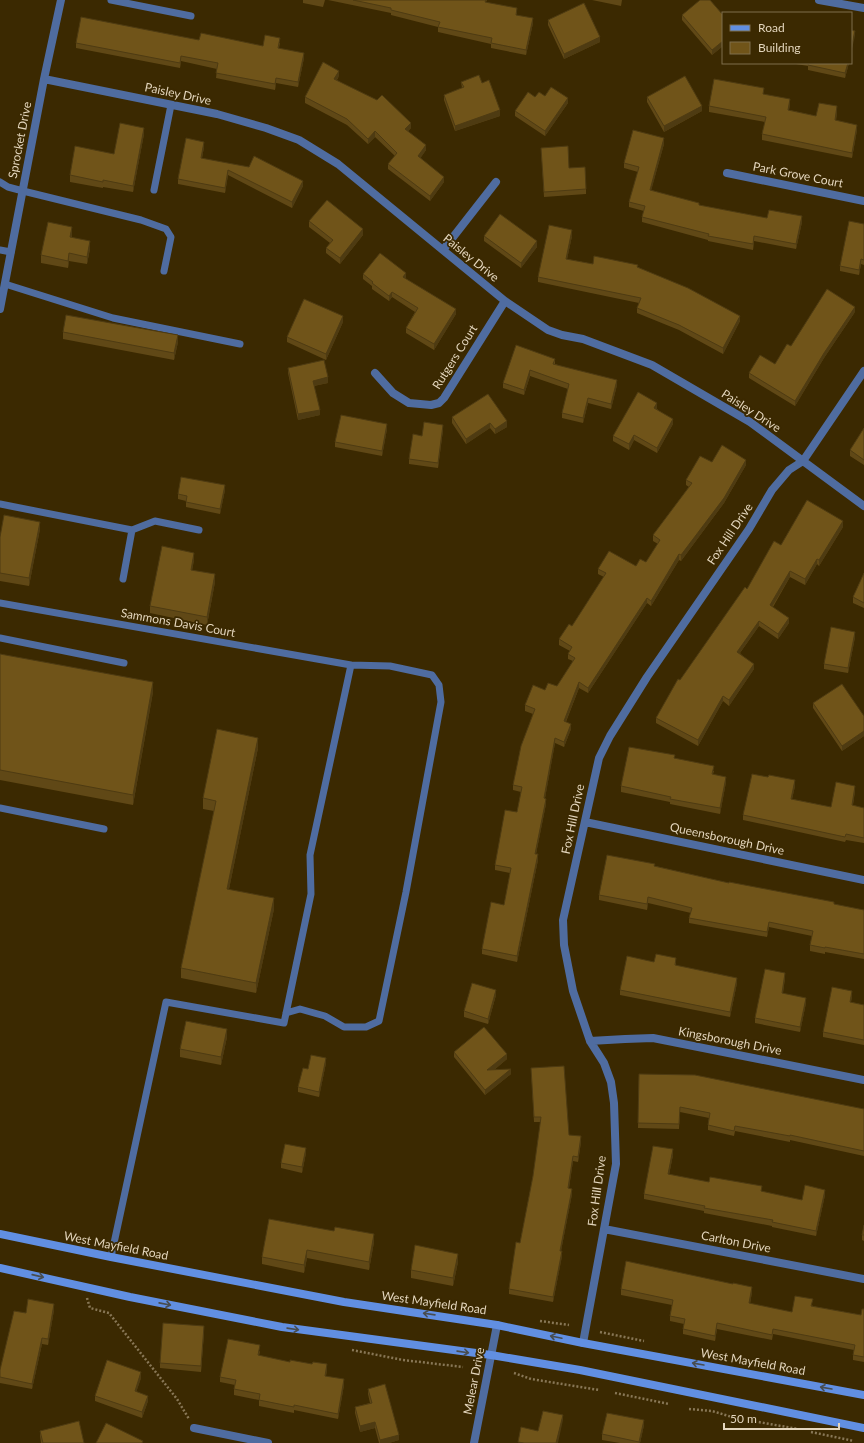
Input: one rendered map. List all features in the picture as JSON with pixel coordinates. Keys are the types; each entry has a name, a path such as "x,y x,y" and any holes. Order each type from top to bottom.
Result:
{"main road":[{"name":"West Mayfield Road","path":"0,1235 344,1302 497,1324 583,1343 864,1395"},
{"path":"0,1268 130,1297 282,1327 491,1355 580,1370 864,1428"}],"street":[{"name":"Sprocket Drive","path":"0,309 44,79 61,0"},
{"path":"820,0 864,8"},
{"name":"Paisley Drive","path":"44,79 217,114 299,140 338,164 505,301 548,330 562,335 583,339 652,365 750,422 864,506"},
{"name":"Park Grove Court","path":"727,173 864,201"},
{"path":"443,250 496,182"},
{"name":"Rutgers Court","path":"375,373 393,393 409,403 431,405 439,402 444,398 505,301"},
{"name":"Fox Hill Drive","path":"583,1343 616,1164 614,1103 611,1082 604,1063 590,1041 579,1013 564,945 563,920 599,758 610,736 647,677 749,529 772,490 789,470 802,461 864,371"},
{"name":"Queensborough Drive","path":"585,822 864,880"},
{"name":"Kingsborough Drive","path":"590,1041 625,1038 653,1038 864,1080"},
{"name":"Carlton Drive","path":"604,1228 864,1279"},
{"name":"Melear Drive","path":"474,1443 497,1324"},
{"path":"194,1428 268,1443"}],"lane":[{"path":"111,0 191,16"},
{"path":"154,190 172,105"},
{"path":"0,182 8,187 141,220 166,229 171,237 164,271"},
{"path":"0,250 11,252"},
{"path":"3,290 112,318 240,344"},
{"path":"0,504 132,530 155,522 199,530"},
{"path":"123,579 132,530"},
{"name":"Sammons Davis Court","path":"0,603 351,665 390,666 432,674 439,685 441,702 406,892 379,1021 366,1027 344,1027 325,1016 300,1009 286,1013"},
{"path":"0,638 124,663"},
{"path":"111,1257 166,1002 284,1023 311,894 310,855 351,665"},
{"path":"0,808 104,829"}],"path":[{"path":"90,1308 109,1313 177,1399 194,1428"},
{"path":"514,1373 531,1379 599,1390"},
{"path":"615,1394 669,1404"},
{"path":"689,1409 712,1411 732,1417"},
{"path":"747,1420 798,1430"},
{"path":"811,1432 854,1441"}],"building":[{"path":"353,0 486,0 485,2 517,8 516,15 533,18 526,50 491,43 492,38 438,27 440,22 391,10 391,8"},
{"path":"700,0 710,0 722,14 722,42 712,50 682,15"},
{"path":"584,3 600,37 564,54 548,20"},
{"path":"81,17 199,40 201,33 263,46 265,35 280,38 278,48 304,53 298,82 276,78 275,84 216,73 218,63 181,56 180,63 76,43"},
{"path":"852,30 855,31 852,44"},
{"path":"323,62 339,71 334,79 377,100 382,95 411,123 405,129 426,145 418,156 444,177 430,196 388,164 397,153 375,131 368,139 347,119 305,97"},
{"path":"808,64 848,64 845,73"},
{"path":"479,75 482,83 489,80 500,110 455,126 444,95 464,87 461,82"},
{"path":"685,76 702,106 664,126 647,97"},
{"path":"714,79 764,88 763,94 790,99 788,110 816,116 819,103 837,106 835,120 857,125 852,153 762,134 766,117 709,106"},
{"path":"551,87 568,98 545,131 515,111 528,92 535,97 539,92 545,96"},
{"path":"120,123 144,128 133,186 103,180 103,182 70,175 75,146 114,154"},
{"path":"633,130 664,138 650,190 699,203 699,205 767,218 769,210 802,216 796,244 754,236 753,244 708,236 709,234 642,217 645,206 629,202 639,167 624,163"},
{"path":"186,138 204,142 201,158 249,167 254,156 303,181 292,202 228,170 225,188 178,179"},
{"path":"568,146 569,168 585,167 586,189 544,192 541,148"},
{"path":"327,200 363,229 340,258 326,248 333,240 309,221"},
{"path":"500,214 537,241 521,263 484,236"},
{"path":"849,221 864,224 864,260 861,259 859,270 840,266"},
{"path":"48,222 72,227 70,237 90,241 87,257 69,253 68,261 41,255"},
{"path":"549,225 572,230 566,259 593,264 594,256 638,265 637,267 688,288 740,316 723,348 679,325 637,308 641,298 538,277"},
{"path":"380,253 406,273 403,277 456,309 434,344 406,328 418,308 392,292 389,296 363,274"},
{"path":"827,289 855,307 824,353 795,401 749,373 760,355 775,364 787,344 791,346"},
{"path":"304,299 343,316 326,354 287,337"},
{"path":"66,315 178,335 174,353 63,332"},
{"path":"516,345 555,359 553,364 617,380 611,404 588,398 583,418 562,413 569,384 530,370 524,390 503,383"},
{"path":"324,360 328,377 313,381 320,410 298,414 288,368"},
{"path":"638,392 657,403 654,408 673,419 657,448 634,435 629,444 613,436"},
{"path":"488,394 507,421 495,429 490,423 466,439 452,417"},
{"path":"341,415 387,424 382,451 335,442"},
{"path":"424,422 443,425 438,463 409,459 413,434 422,436"},
{"path":"864,428 864,460 850,450"},
{"path":"722,445 746,460 724,498 681,555 679,554 651,601 647,598 588,688 579,682 564,721 571,724 564,742 555,738 544,798 546,799 535,854 538,854 517,956 482,949 491,902 504,905 511,868 495,865 505,810 517,812 522,787 513,785 521,746 535,709 525,705 533,685 545,690 548,683 557,686 575,658 568,654 572,647 559,639 569,624 572,626 606,573 598,569 609,551 636,566 640,559 646,562 660,540 653,535 692,483 686,480 700,456 712,462"},
{"path":"181,477 225,485 220,509 186,502 187,496 178,494"},
{"path":"807,500 843,521 819,560 817,559 805,579 790,571 770,605 789,618 778,634 759,621 737,652 754,664 729,700 723,696 698,740 656,718 678,679 680,680 745,587 747,589 774,541 781,545"},
{"path":"4,515 40,522 29,578 0,573 0,537"},
{"path":"162,546 194,553 191,570 215,574 207,617 150,606"},
{"path":"864,573 864,603 853,597"},
{"path":"831,627 855,632 848,668 824,664"},
{"path":"0,654 153,682 133,795 0,770"},
{"path":"842,684 864,716 864,731 842,746 813,703"},
{"path":"217,729 258,738 227,889 274,898 256,983 181,968 216,801 203,798"},
{"path":"629,747 675,755 674,758 714,766 712,774 726,777 720,808 670,799 671,797 621,786"},
{"path":"752,774 768,777 769,775 795,780 791,799 831,807 836,782 855,786 852,805 864,808 864,838 846,834 845,837 743,815"},
{"path":"607,855 655,864 654,866 729,883 834,902 834,904 864,910 864,954 810,945 813,931 769,922 767,932 689,918 692,908 648,897 647,904 599,895"},
{"path":"656,954 676,958 675,965 737,978 730,1012 620,990 627,956 654,962"},
{"path":"765,969 785,973 782,993 806,998 800,1027 755,1018"},
{"path":"472,983 496,990 488,1019 464,1011"},
{"path":"832,987 852,991 850,1002 864,1005 864,1040 823,1032"},
{"path":"186,1021 227,1029 221,1057 180,1049"},
{"path":"484,1027 507,1054 487,1070 511,1069 485,1090 454,1052"},
{"path":"311,1055 326,1058 319,1092 298,1087 303,1068 308,1069"},
{"path":"564,1066 569,1135 581,1136 578,1157 573,1156 568,1188 572,1189 553,1297 509,1289 516,1242 520,1243 533,1176 541,1117 534,1117 531,1068"},
{"path":"639,1074 695,1075 864,1109 864,1151 790,1135 735,1126 734,1131 708,1125 710,1113 680,1107 679,1124 638,1123"},
{"path":"285,1144 306,1148 302,1167 281,1163"},
{"path":"653,1146 673,1149 668,1174 709,1182 710,1177 762,1186 761,1191 802,1200 805,1185 825,1190 816,1231 772,1222 773,1220 704,1208 705,1206 644,1194"},
{"path":"269,1219 334,1231 335,1227 374,1234 369,1262 307,1250 304,1265 262,1257"},
{"path":"415,1245 458,1254 453,1278 411,1270"},
{"path":"626,1261 752,1287 749,1303 792,1312 795,1296 813,1299 811,1306 861,1315 862,1309 864,1309 864,1357 853,1355 855,1345 773,1329 772,1335 717,1323 715,1336 683,1329 685,1319 670,1316 673,1300 621,1289"},
{"path":"28,1299 54,1304 48,1339 42,1338 32,1384 0,1377 0,1370 14,1311 26,1313"},
{"path":"163,1323 204,1326 201,1366 160,1363"},
{"path":"228,1339 260,1345 258,1355 290,1362 290,1360 312,1364 313,1362 327,1364 325,1376 344,1379 338,1414 259,1400 260,1394 234,1389 236,1380 220,1377"},
{"path":"107,1360 141,1372 135,1391 148,1396 142,1412 95,1396"},
{"path":"385,1384 399,1435 380,1440 375,1422 360,1426 355,1407 372,1403 368,1389"},
{"path":"543,1411 563,1415 556,1443 518,1442 521,1427 538,1431"},
{"path":"607,1413 644,1420 639,1442 602,1434"},
{"path":"79,1421 84,1443 43,1443 40,1431"},
{"path":"106,1423 143,1441 142,1443 96,1443"}]}
